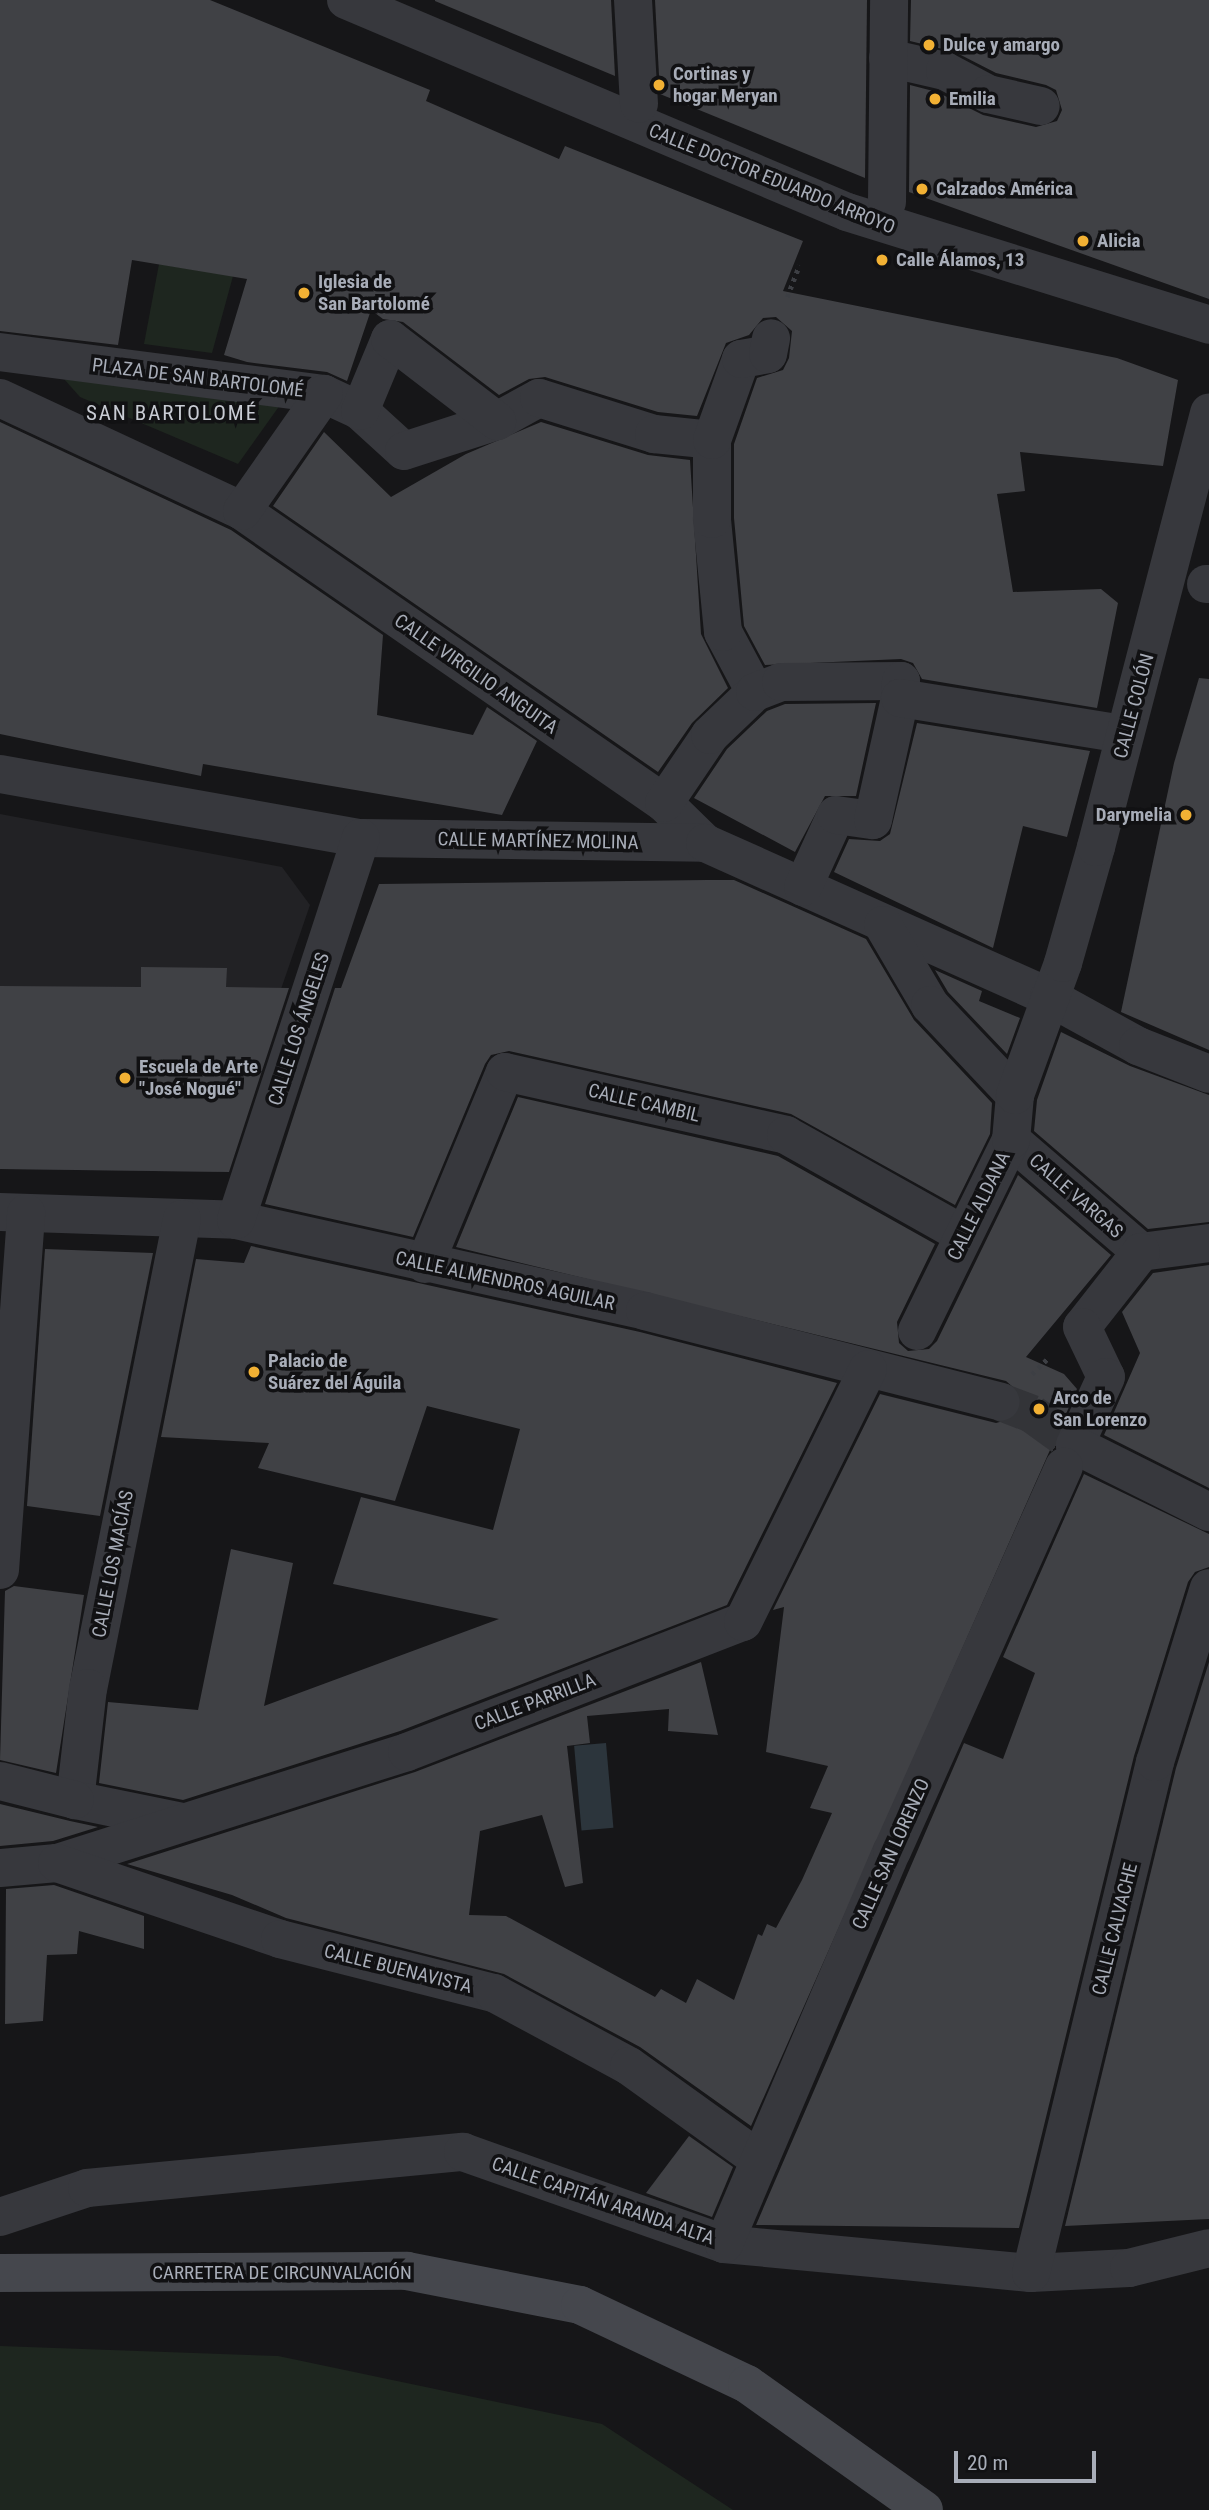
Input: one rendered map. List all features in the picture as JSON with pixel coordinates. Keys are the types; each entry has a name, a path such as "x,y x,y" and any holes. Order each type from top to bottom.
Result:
{"main road":[{"name":"CARRETERA DE CIRCUNVALACIÓN","path":"0,2273 407,2271 580,2305 747,2384 924,2510"}],"street":[{"name":"CALLE DOCTOR EDUARDO ARROYO","path":"346,0 857,216 1209,325"},
{"path":"633,0 639,104"},
{"path":"887,202 889,0"},
{"path":"888,58 945,71 988,94 1041,106"},
{"path":"755,692 723,632 712,519 712,440 741,359 768,354 771,338"},
{"path":"360,411 390,339 496,421"},
{"name":"PLAZA DE SAN BARTOLOMÉ","path":"0,352 324,394 242,511"},
{"path":"324,394 360,411 404,451 496,421 539,398 654,433 712,440"},
{"path":"0,398 242,511"},
{"name":"CALLE COLÓN","path":"1049,997 1130,727 1209,412"},
{"name":"CALLE VIRGILIO ANGUITA","path":"242,511 664,803 705,843"},
{"path":"664,803 710,735 755,692 781,682 901,681 900,698 873,820 836,815 803,887"},
{"path":"900,698 1110,732"},
{"name":"CALLE MARTÍNEZ MOLINA","path":"0,774 361,838 705,843 883,925 1049,997 1138,1046 1209,1074"},
{"name":"CALLE LOS ÁNGELES","path":"236,1220 361,838"},
{"path":"883,925 930,1005 1015,1096"},
{"name":"CALLE ALDANA","path":"917,1331 1011,1140 1015,1096 1049,997"},
{"name":"CALLE CAMBIL","path":"425,1264 505,1072 786,1135 964,1236"},
{"name":"CALLE VARGAS","path":"1011,1140 1141,1252"},
{"path":"0,1570 13,1213"},
{"name":"CALLE ALMENDROS AGUILAR","path":"13,1213 236,1220 645,1311 1001,1402"},
{"name":"CALLE LOS MACÍAS","path":"75,1800 88,1688 182,1219"},
{"path":"1082,1327 1141,1252 1209,1243"},
{"name":"CALLE SAN LORENZO","path":"724,2244 1106,1377 1082,1327"},
{"name":"CALLE PARRILLA","path":"57,1863 407,1752 743,1622 868,1369"},
{"path":"1070,1456 1209,1512"},
{"name":"CALLE CALVACHE","path":"1031,2273 1155,1762 1209,1588"},
{"path":"0,1781 75,1800 185,1822"},
{"name":"CALLE BUENAVISTA","path":"0,1868 57,1863 281,1939 494,1993 629,2066 760,2160"},
{"name":"CALLE CAPITÁN ARANDA ALTA","path":"0,2217 87,2188 463,2152 724,2244 1031,2273 1129,2268 1209,2248"}],"path":[{"path":"1001,1402 1082,1327"}],"shaded area":[{"path":"159,264 233,276 212,353 144,344"},
{"path":"64,379 280,405 238,464 80,397"},
{"name":"Escuela de Arte \"José Nogué\"","path":"0,814 282,867 310,905 218,1172 0,1169"},
{"path":"606,1743 613,1828 582,1830 574,1746"},
{"path":"0,2346 278,2356 602,2424 733,2510 0,2510"}],"building":[{"path":"0,0 210,0 430,90 426,101 559,159 565,146 803,241 783,291 1117,358 1178,380 1163,466 1020,452 1025,491 997,494 1013,592 1101,589 1118,603 1097,708 922,679 913,663 901,659 765,665 744,626 734,518 734,444 757,378 783,370 789,358 792,331 776,317 763,318 749,335 726,343 697,416 658,412 545,377 529,379 499,395 403,322 383,319 371,310 347,381 327,372 247,362 224,355 247,279 132,260 118,345 0,331"},
{"path":"611,0 615,76 435,1"},
{"path":"655,0 867,0 865,178 660,94"},
{"path":"911,0 1209,0 1209,299 909,192 910,85 937,92 983,115 1036,127 1057,121 1062,110 1056,90 1046,85 996,73 955,52 910,41"},
{"path":"0,422 231,530 383,635 377,715 473,735 487,707 537,741 502,815 203,764 201,776 0,734"},
{"path":"541,422 648,455 690,460 701,634 728,688 692,723 658,772 273,506 324,432 391,497 466,454"},
{"path":"1199,678 1209,679 1209,1050 1121,1012 1174,763"},
{"path":"876,703 856,796 825,796 795,852 694,798 727,749 767,711 785,704"},
{"path":"917,723 1090,751 1067,837 1023,826 993,948 834,872 849,839 880,841 890,834"},
{"path":"734,880 866,939 914,1020 992,1103 990,1134 955,1205 791,1114 509,1051 491,1055 485,1064 413,1237 265,1204 335,988 341,988 379,884"},
{"path":"141,967 227,968 226,987 289,988 229,1172 0,1169 0,986 141,987"},
{"path":"935,970 982,991 979,1001 1020,1018 1007,1054 948,992"},
{"path":"1061,1032 1130,1066 1209,1095 1209,1222 1148,1229 1034,1131 1037,1100"},
{"path":"518,1097 778,1156 935,1244 897,1322 899,1343 908,1351 929,1349 937,1341 1018,1175 1111,1255 1026,1357 1064,1374 1077,1389 751,2126 640,2047 504,1974 286,1918 232,1895 127,1864 415,1772 701,1662 718,1735 668,1731 669,1709 587,1716 590,1743 567,1746 583,1883 565,1887 542,1815 480,1831 469,1915 506,1916 655,1997 661,1989 686,2003 697,1979 734,2000 758,1934 762,1936 767,1924 776,1928 802,1880 832,1813 810,1808 828,1766 766,1752 784,1607 773,1610 880,1394 996,1423 1017,1417 1022,1395 1006,1381 456,1247"},
{"path":"251,1246 640,1332 837,1383 727,1605 400,1731 183,1800 99,1783 108,1702 198,1710 231,1549 293,1563 264,1706 499,1619 333,1584 361,1497 493,1530 520,1429 427,1406 395,1501 258,1468 269,1443 161,1437 196,1259 244,1263"},
{"path":"45,1249 153,1253 100,1516 27,1506"},
{"path":"1209,1265 1209,1488 1104,1435 1140,1353 1122,1312 1153,1273"},
{"path":"1084,1474 1209,1534 1209,1567 1195,1572 1188,1582 1134,1756 1019,2228 756,2225 964,1743 1003,1759 1035,1673 1003,1657"},
{"path":"14,1586 84,1595 56,1773 0,1760 5,1591"},
{"path":"1209,1662 1209,2219 1065,2226 1176,1768"},
{"path":"0,1804 98,1827 53,1841 0,1846"},
{"path":"54,1885 144,1916 144,1949 79,1931 77,1954 47,1955 43,2021 5,2024 6,1889"},
{"path":"689,2136 733,2167 712,2217 646,2193"}],"tunnel":[{"path":"1001,1402 1032,1414 1075,1445"}],"place":[{"name":"Dulce y amargo","path":"929,45"},
{"name":"Cortinas y hogar Meryan","path":"659,85"},
{"name":"Emilia","path":"935,99"},
{"name":"Calzados América","path":"922,189"},
{"name":"Alicia","path":"1083,241"},
{"name":"Calle Álamos, 13","path":"882,260"},
{"name":"Iglesia de San Bartolomé","path":"304,293"},
{"name":"Darymelia","path":"1186,815"},
{"name":"Escuela de Arte \"José Nogué\"","path":"125,1078"},
{"name":"Palacio de Suárez del Águila","path":"254,1372"},
{"name":"Arco de San Lorenzo","path":"1039,1409"}],"district":[{"name":"SAN BARTOLOMÉ","path":"172,413"}]}
